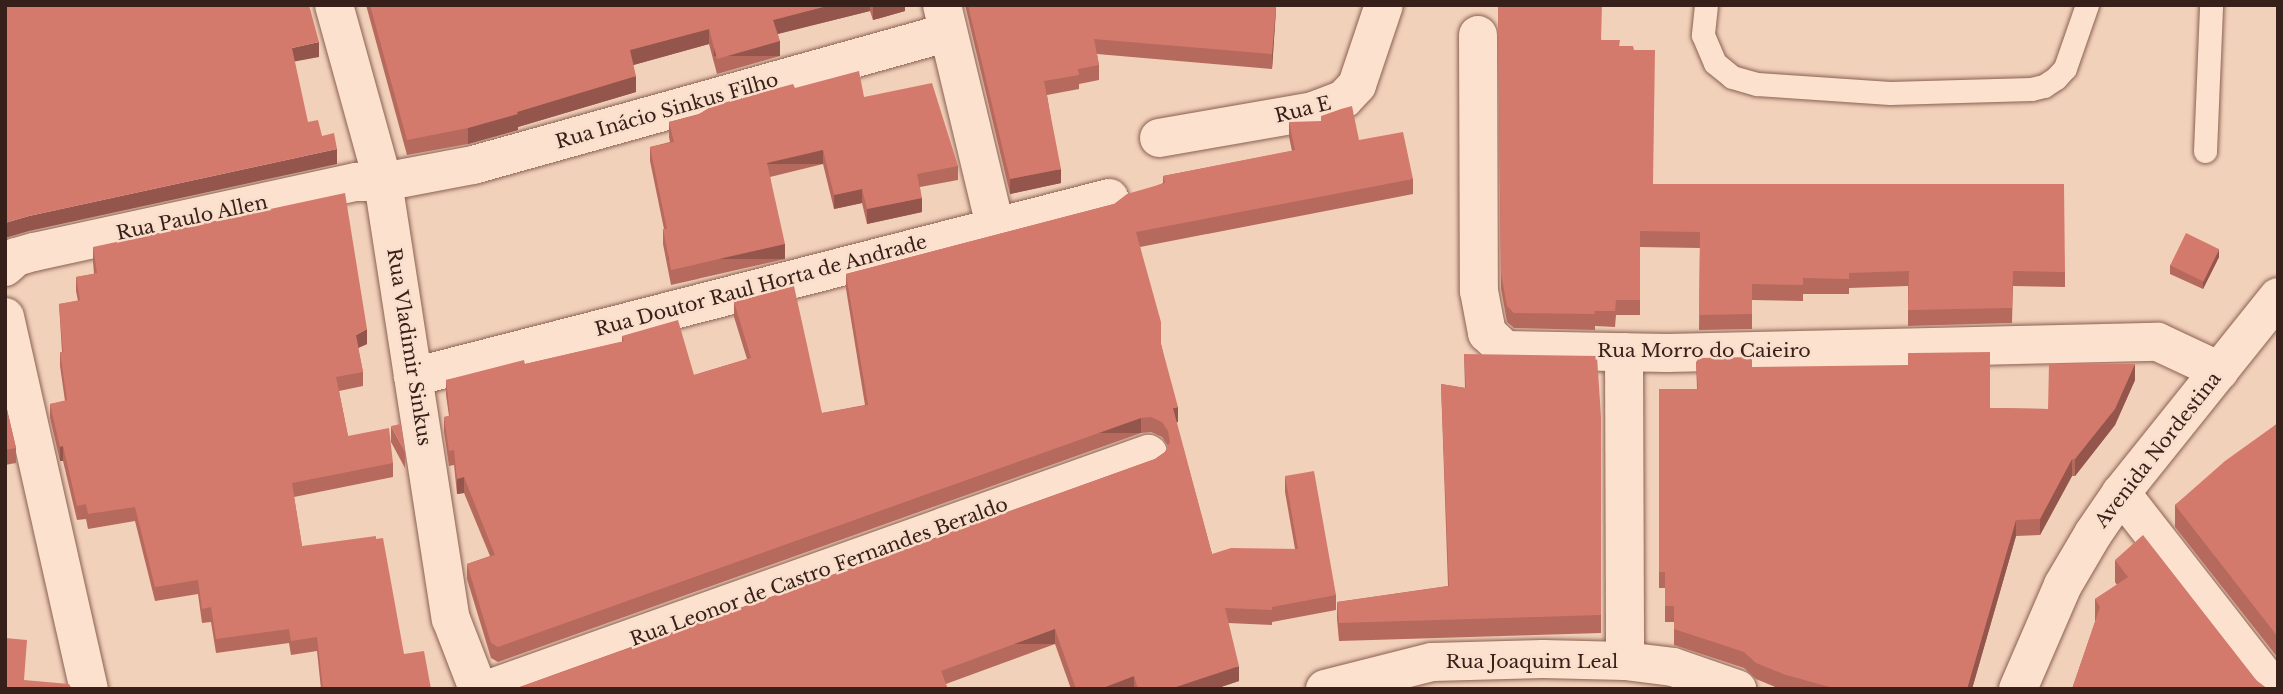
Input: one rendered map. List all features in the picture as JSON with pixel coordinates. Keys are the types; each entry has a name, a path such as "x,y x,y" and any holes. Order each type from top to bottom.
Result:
{"street":[{"name":"Rua Vladimir Sinkus","path":"334,5 383,182 451,619 478,689"},
{"name":"Rua E","path":"1159,138 1313,111 1343,99 1357,85 1384,5"},
{"name":"Rua Inácio Sinkus Filho","path":"383,182 473,165 945,19"},
{"path":"945,19 995,226"},
{"name":"Rua Morro do Caieiro","path":"1478,36 1479,291 1487,333 1505,350 1624,352 2158,342 2220,371"},
{"name":"Rua Paulo Allen","path":"5,267 16,257 34,252 356,182 383,182"},
{"name":"Rua Doutor Raul Horta de Andrade","path":"413,377 1109,198"},
{"name":"Avenida Nordestina","path":"2018,689 2063,585 2121,493 2276,305"},
{"path":"5,317 89,689"},
{"path":"1624,352 1625,661"},
{"name":"Rua Leonor de Castro Fernandes Beraldo","path":"489,689 1148,454"},
{"path":"2121,493 2273,689"},
{"name":"Rua Joaquim Leal","path":"1325,689 1543,659 1625,661 1671,678 1737,689"}],"lane":[{"path":"1706,5 1703,35 1715,63 1732,77 1757,85 1890,93 2031,89 2044,86 2065,68 2087,5"},
{"path":"2205,150 2211,5"}],"building":[{"path":"5,5 309,5 319,42 292,48 308,122 318,120 322,136 334,133 337,149 5,223"},
{"path":"370,5 831,5 773,20 780,41 717,59 709,29 630,50 636,76 468,128 407,140"},
{"path":"968,5 1276,5 1272,54 1094,39 1099,65 1078,69 1079,75 1044,81 1061,169 1010,179"},
{"path":"1498,5 1602,5 1601,40 1620,40 1619,46 1633,46 1634,50 1655,50 1653,184 2064,184 2065,272 2013,271 2012,308 1908,310 1909,271 1849,273 1849,279 1803,278 1803,285 1752,284 1752,314 1699,315 1700,232 1640,231 1640,300 1616,300 1615,311 1594,311 1595,314 1514,313 1507,306 1501,273"},
{"path":"859,71 864,97 932,83 958,166 917,174 922,198 867,209 862,189 834,195 823,150 767,163 785,244 671,270 663,229 667,229 650,147 674,142 669,122 697,115 712,106 793,84 795,88"},
{"path":"1352,106 1359,140 1403,132 1413,179 1136,232 1161,322 1161,344 1178,407 1173,408 1212,554 1231,548 1298,549 1285,476 1314,471 1336,595 1272,607 1272,610 1225,608 1239,666 1170,689 1138,689 1134,676 1100,689 1076,689 1055,629 941,671 948,689 515,689 1155,459 1165,452 1170,442 1168,431 1162,422 1151,417 1141,418 498,647 491,643 467,564 495,555 464,477 457,479 454,450 449,451 444,417 450,416 446,380 524,360 525,364 624,341 622,336 678,320 694,375 751,358 734,302 794,286 822,413 868,405 846,274 1114,204 1127,194 1165,183 1163,176 1295,150 1289,122 1321,121 1321,116"},
{"path":"345,193 367,329 356,335 363,372 336,377 348,436 389,428 393,463 292,483 302,546 376,536 376,539 383,538 404,654 424,651 431,689 323,689 317,637 291,641 289,629 216,639 211,607 202,609 198,580 155,587 135,507 88,514 86,504 77,506 50,404 67,400 60,352 63,352 59,304 80,300 76,277 97,273 93,247"},
{"path":"2186,233 2219,249 2203,282 2170,265"},
{"path":"1990,352 1990,408 2048,409 2049,364 2135,364 2115,409 2075,459 2072,459 2040,519 2016,520 1967,689 1837,689 1786,675 1756,663 1744,652 1674,629 1674,606 1665,606 1665,572 1659,572 1659,389 1698,389 1696,362 1699,358 1752,357 1752,367 1908,365 1908,353"},
{"path":"1464,354 1597,356 1601,417 1601,615 1339,623 1337,602 1449,586 1441,384 1466,388"},
{"path":"5,401 16,448 5,450"},
{"path":"2278,423 2278,637 2175,505 2225,461"},
{"path":"401,424 405,452 391,426"},
{"path":"2143,535 2257,681 2265,687 2275,689 2072,689 2100,607 2095,599 2128,577 2115,560"},
{"path":"5,638 27,640 24,680 69,684 72,689 5,689"}]}
